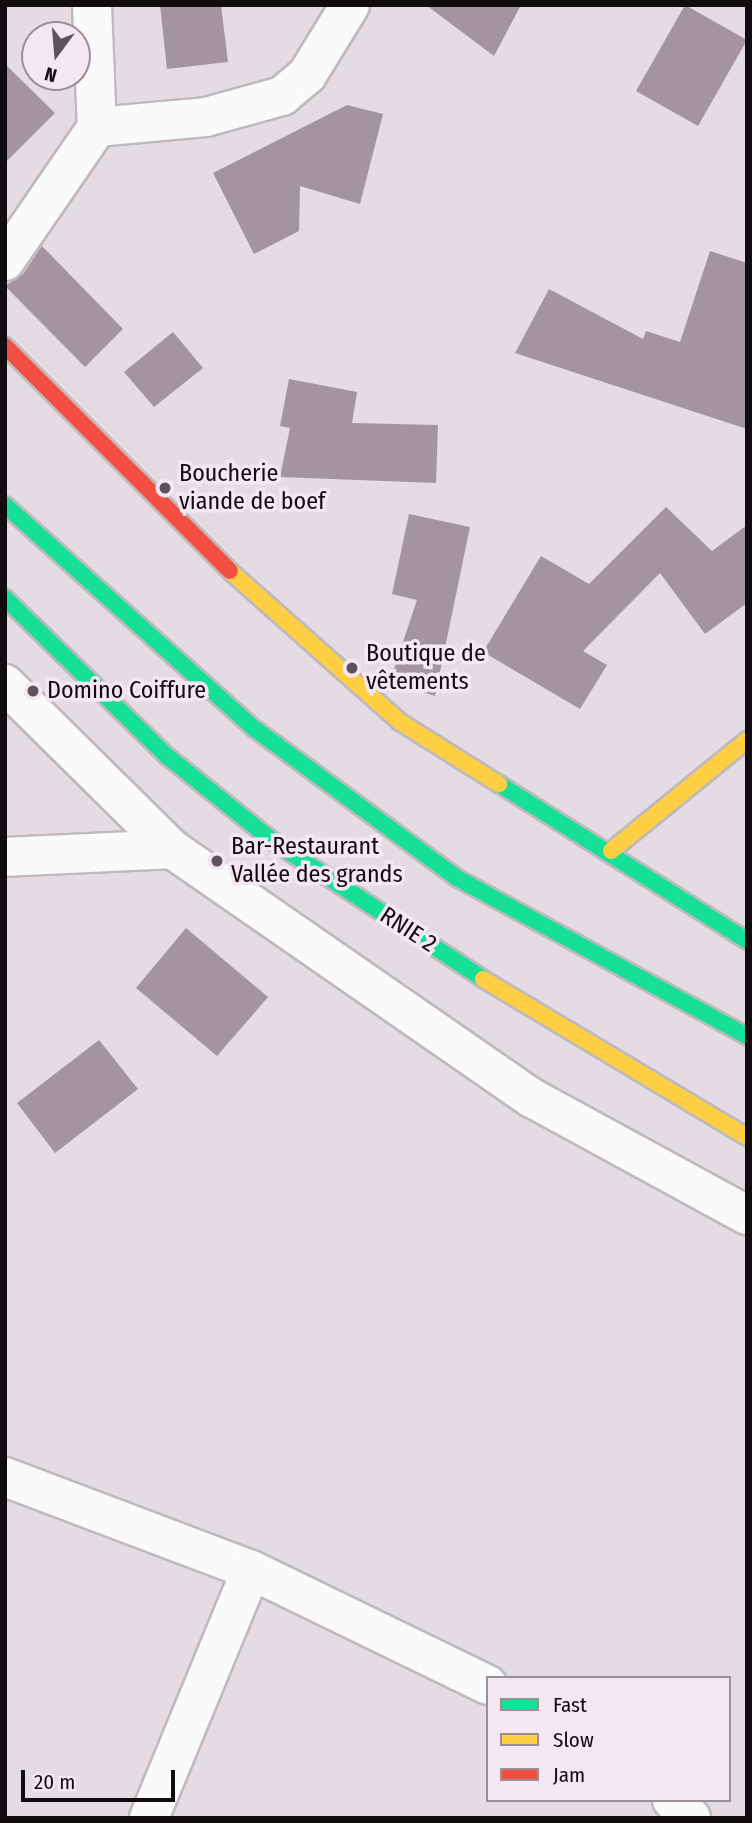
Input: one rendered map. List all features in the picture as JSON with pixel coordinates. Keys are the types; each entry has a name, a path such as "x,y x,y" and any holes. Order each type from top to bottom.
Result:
{"main road":[{"path":"5,346 223,565 400,722 611,851 747,941"},
{"path":"5,505 255,729 457,878 747,1036"},
{"name":"RNIE 2","path":"5,598 167,756 274,842 541,1017 747,1137"},
{"path":"611,851 747,740"}],"street":[{"path":"5,261 97,127 92,5"},
{"path":"97,127 206,117 282,96 307,75 351,5"},
{"path":"5,684 172,849 532,1098 747,1215"},
{"path":"5,857 172,849"},
{"path":"5,1477 251,1570 486,1684"},
{"path":"149,1818 251,1570"},
{"path":"673,1802 691,1818"}],"building":[{"path":"160,5 221,5 228,62 167,69"},
{"path":"426,5 521,5 494,56"},
{"path":"685,5 747,40 698,126 636,91"},
{"path":"5,64 21,80 21,91 33,91 55,113 5,163"},
{"path":"347,105 383,114 360,204 300,186 299,231 254,254 213,173"},
{"path":"42,246 123,329 85,367 5,286 23,274"},
{"path":"710,251 747,263 747,429 515,353 549,289 643,339 646,331 680,342"},
{"path":"173,332 203,368 154,407 124,372"},
{"path":"289,379 357,392 352,423 438,425 436,483 280,477 290,428 280,426"},
{"path":"666,507 712,551 747,525 747,603 705,634 660,573 583,651 607,665 580,709 483,652 541,556 589,584"},
{"path":"409,514 470,527 435,696 390,681 417,600 392,594"},
{"path":"186,928 268,997 217,1056 136,988"},
{"path":"99,1040 138,1089 55,1153 17,1103"}],"traffic: fast":[{"path":"5,505 255,729 457,878 747,1036"},
{"path":"5,598 167,756 274,842 483,979"},
{"path":"499,784 747,941"}],"traffic: slow":[{"path":"230,571 400,722 499,784"},
{"path":"611,851 747,740"},
{"path":"483,979 747,1137"}],"traffic: jam":[{"path":"5,346 230,571"}],"place":[{"name":"Boucherie viande de boef","path":"165,488"},
{"name":"Boutique de vêtements","path":"352,668"},
{"name":"Domino Coiffure","path":"33,691"},
{"name":"Bar-Restaurant Vallée des grands","path":"217,861"}]}
